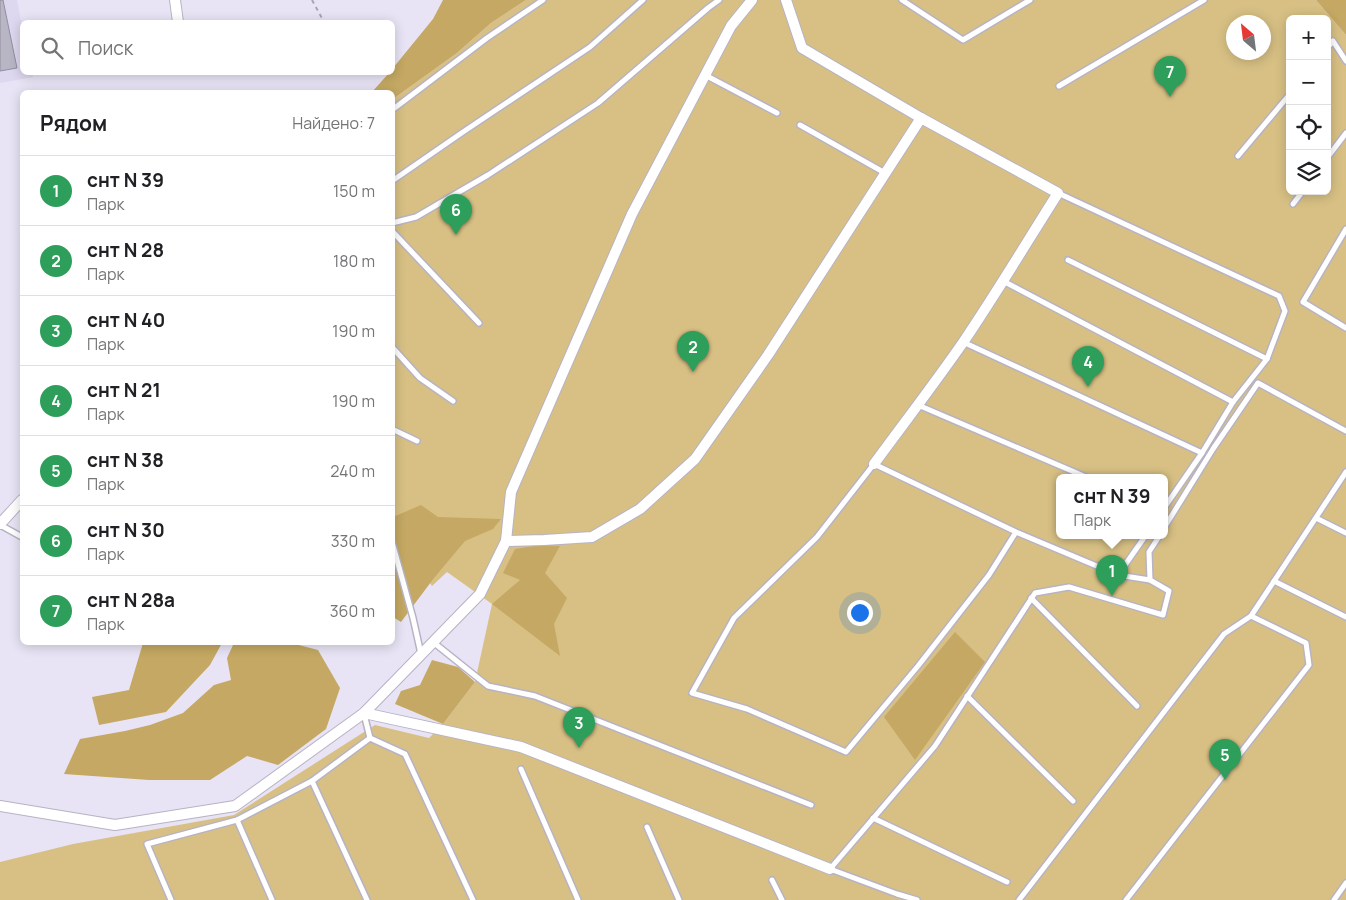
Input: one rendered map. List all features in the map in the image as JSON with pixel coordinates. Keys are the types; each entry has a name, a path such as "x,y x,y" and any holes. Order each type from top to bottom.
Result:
{"street":[{"path":"175,0 178,20"},
{"path":"0,806 115,825 235,806 364,713 480,594 506,541 511,492 632,214 731,26 752,0"},
{"path":"786,0 802,48 921,118 1058,193 963,342 874,464"},
{"path":"506,541 592,537 640,509 695,460 768,355 921,118"},
{"path":"0,524 20,502"},
{"path":"364,713 521,747 830,869"}],"lane":[{"path":"395,108 487,38 543,0"},
{"path":"395,179 590,47 643,0"},
{"path":"395,222 416,217 488,175 598,103 719,0"},
{"path":"902,0 963,40 1030,0"},
{"path":"1059,86 1204,0"},
{"path":"1331,43 1333,41 1346,61"},
{"path":"705,75 777,113"},
{"path":"1238,156 1286,99"},
{"path":"800,126 885,174"},
{"path":"1331,153 1346,133"},
{"path":"1058,193 1279,296 1286,312 1267,359 1234,402 1168,502"},
{"path":"1293,204 1300,195"},
{"path":"1346,228 1303,302 1346,328"},
{"path":"395,234 479,323"},
{"path":"1068,260 1267,359"},
{"path":"1003,281 1234,402"},
{"path":"963,342 1202,453"},
{"path":"395,350 420,378 453,401"},
{"path":"1168,522 1258,383 1346,431"},
{"path":"918,405 1079,474"},
{"path":"395,430 417,441"},
{"path":"917,900 830,869 935,746 1035,593 1069,587 1163,615 1170,591 1150,580 1118,575 1016,532 874,464 817,537 734,618 692,693 747,709 846,752 989,575 1016,532"},
{"path":"1019,900 1224,634 1252,616 1346,472"},
{"path":"1316,518 1346,532"},
{"path":"0,524 20,535"},
{"path":"1118,575 1143,539"},
{"path":"1150,580 1150,552 1158,539"},
{"path":"395,553 421,655"},
{"path":"1274,581 1346,617"},
{"path":"1032,598 1137,706"},
{"path":"1126,900 1309,665 1306,643 1252,616"},
{"path":"433,642 488,686 534,696 812,805"},
{"path":"967,696 1073,801"},
{"path":"364,713 370,738"},
{"path":"171,900 148,844 236,820 312,781 370,738"},
{"path":"370,738 404,754 472,900"},
{"path":"521,769 578,900"},
{"path":"312,781 367,900"},
{"path":"873,818 1007,882"},
{"path":"236,820 272,900"},
{"path":"647,827 679,900"},
{"path":"772,880 782,900"},
{"path":"1334,900 1346,883"}],"path":[{"path":"312,0 323,20"}],"shaded area":[{"path":"0,0 17,0 21,20 20,75 32,75 33,77 0,83"},
{"path":"443,0 526,0 491,23 457,53 395,98 395,90 374,90 387,75 395,75 395,66 433,19"},
{"path":"526,0 1316,0 1329,15 1286,15 1286,195 1331,195 1331,18 1346,35 1346,900 0,900 0,862 73,844 234,815 375,725 429,738 443,724 475,682 492,604 447,572 432,586 395,530 395,98 457,53 491,23"},
{"path":"1316,0 1346,0 1346,35 1331,15 1329,15"},
{"path":"421,505 438,517 501,519 493,529 465,541 401,622 395,618 395,516"},
{"path":"540,545 560,546 545,573 567,598 554,624 560,656 492,604 520,580 503,573 515,549"},
{"path":"955,632 985,662 915,760 884,717"},
{"path":"142,645 221,645 210,665 166,712 99,725 92,697 129,690"},
{"path":"233,645 299,645 318,650 340,688 326,729 278,765 247,756 210,780 149,780 64,774 80,739 150,725 183,713 214,685 231,680 227,658"},
{"path":"432,660 458,667 475,682 443,724 395,704 401,691 420,685"}],"building":[{"path":"0,0 3,0 17,68 0,71"}],"place":[{"name":"снт N 28а","path":"1170,97"},
{"name":"снт N 30","path":"456,235"},
{"name":"снт N 28","path":"693,372"},
{"name":"снт N 21","path":"1088,387"},
{"name":"снт N 39","path":"1112,596"},
{"name":"снт N 40","path":"579,748"},
{"name":"снт N 38","path":"1225,780"}]}
